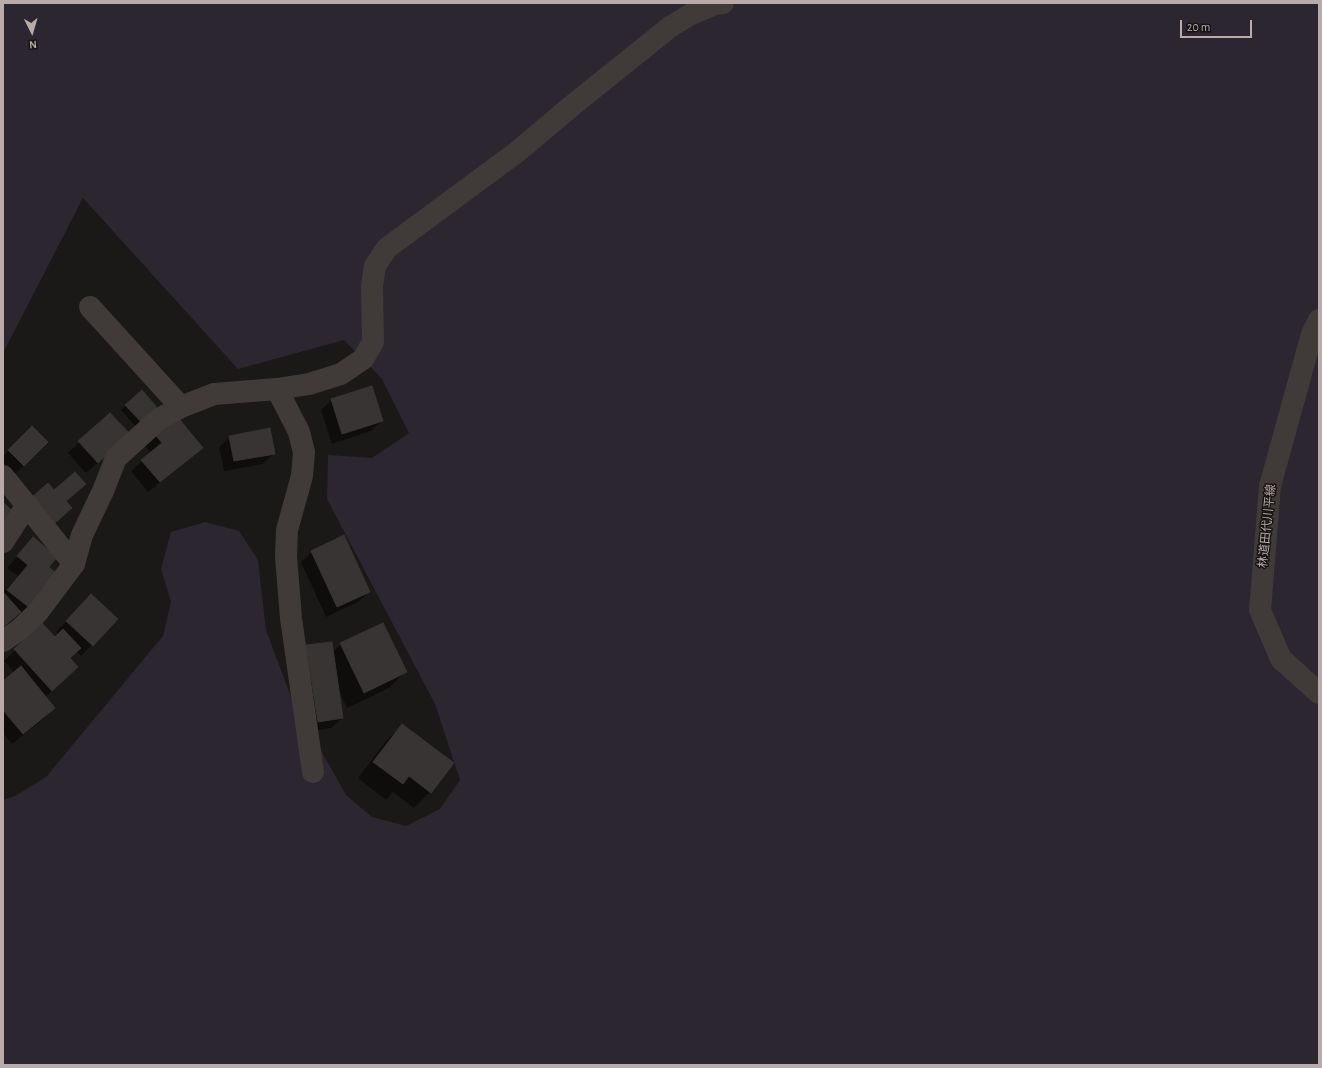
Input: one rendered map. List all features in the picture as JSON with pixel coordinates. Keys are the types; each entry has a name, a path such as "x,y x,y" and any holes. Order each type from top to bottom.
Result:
{"street":[{"path":"3,641 19,630 38,612 74,564 82,535 103,491 116,458 159,418 181,407 214,394 277,389 309,384 341,374 363,358 372,342 372,286 375,266 387,248 517,152 670,27 691,14 715,4 723,3"},
{"path":"90,307 181,407"},
{"name":"林道田代川平線","path":"1319,320 1312,334 1270,486 1260,610 1281,659 1319,693"},
{"path":"277,389 299,432 304,452 302,476 287,530 286,556 291,618 313,772"},
{"path":"3,476 74,564"},
{"path":"3,542 27,505"}],"shaded area":[{"path":"3,3 1319,3 1319,1065 3,1065 3,800 15,796 46,777 163,636 171,602 161,569 171,532 205,522 239,531 258,560 266,630 291,697 346,795 372,817 406,826 440,809 460,780 435,704 327,499 328,455 372,458 409,433 382,379 344,340 238,369 83,198 3,353"}],"building":[{"path":"372,386 383,421 342,434 331,399"},
{"path":"142,390 159,410 143,424 125,405"},
{"path":"110,413 130,434 98,463 78,441"},
{"path":"176,415 203,448 160,482 141,460 162,443 154,433"},
{"path":"32,426 48,442 24,466 8,450"},
{"path":"270,428 275,454 234,461 229,436"},
{"path":"75,472 86,484 66,501 72,508 55,523 32,497 48,483 54,490"},
{"path":"3,502 13,512 3,522"},
{"path":"344,535 370,592 337,607 311,551"},
{"path":"33,537 57,557 49,567 58,575 30,608 7,590 28,565 17,556"},
{"path":"3,592 21,612 3,627"},
{"path":"91,594 118,619 93,646 66,621"},
{"path":"42,623 55,637 63,629 81,648 70,658 78,667 52,691 14,649"},
{"path":"383,623 407,672 364,693 340,643"},
{"path":"332,642 343,718 318,722 306,645"},
{"path":"21,666 55,708 23,734 3,710 3,681"},
{"path":"402,724 454,763 431,793 409,776 403,784 373,762"}]}
